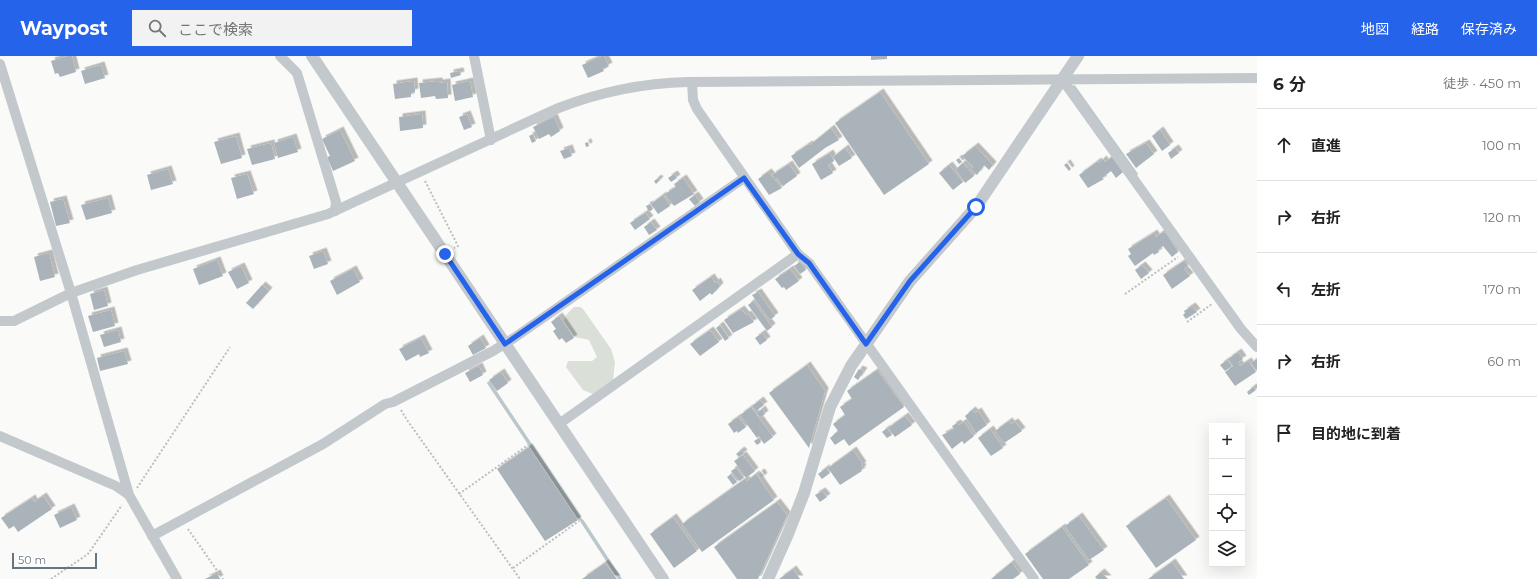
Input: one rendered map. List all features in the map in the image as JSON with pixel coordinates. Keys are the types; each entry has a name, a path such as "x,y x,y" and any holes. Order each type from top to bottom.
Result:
{"street":[{"path":"280,56 297,73 336,202 335,211"},
{"path":"312,56 663,579"},
{"path":"474,56 491,140"},
{"path":"768,579 796,514 830,407 843,379 910,281 976,207 1078,56"},
{"path":"0,64 71,293 129,495 177,579"},
{"path":"0,321 14,321 71,293 137,270 314,219 421,173 556,109 593,96 643,85 692,82 1257,78"},
{"path":"1062,79 1241,329 1257,347"},
{"path":"692,82 693,100 697,109 744,178 798,254 809,263 1034,579"},
{"path":"152,536 323,444 385,404 397,401 505,344 744,178"},
{"path":"559,424 798,254"},
{"path":"0,436 116,486 129,495"}],"path":[{"path":"421,173 458,246 445,254"},
{"path":"1125,294 1186,251"},
{"path":"1187,322 1219,298"},
{"path":"51,579 88,554 129,495 141,486 230,347"},
{"path":"397,401 407,420 520,579"},
{"path":"459,494 528,445"},
{"path":"182,520 223,579"},
{"path":"513,568 579,521"}],"shaded area":[{"path":"574,307 580,307 583,309 611,349 615,362 613,380 593,394 583,390 566,367 568,361 592,361 597,357 589,340 575,337 564,321 566,315"}],"building":[{"path":"72,56 76,72 60,77 58,73 55,74 51,61"},
{"path":"604,56 609,66 603,69 604,71 588,78 582,65"},
{"path":"871,56 887,56 887,59 871,60"},
{"path":"101,65 105,78 85,84 81,71"},
{"path":"460,71 461,75 451,78 450,73"},
{"path":"414,81 415,92 411,93 411,97 395,99 393,84"},
{"path":"439,81 439,83 447,82 448,98 436,99 435,96 421,98 419,83"},
{"path":"470,81 473,97 455,101 452,85"},
{"path":"880,92 929,164 884,195 835,123"},
{"path":"422,114 423,128 400,131 399,117"},
{"path":"467,114 472,127 464,130 459,117"},
{"path":"554,117 560,131 551,137 549,134 539,139 533,127"},
{"path":"831,128 839,140 825,148 799,168 791,156 809,144 810,145"},
{"path":"340,130 355,161 333,171 327,157 330,156 322,139"},
{"path":"1160,130 1170,145 1162,151 1152,136"},
{"path":"533,134 536,141 532,143 529,136"},
{"path":"236,136 242,158 221,164 214,142"},
{"path":"293,137 298,152 278,158 274,143"},
{"path":"588,142 589,146 586,147 585,143"},
{"path":"271,143 275,159 252,165 247,149"},
{"path":"1146,143 1154,154 1136,168 1126,154"},
{"path":"975,146 993,165 989,170 984,165 977,175 971,169 973,167 962,156"},
{"path":"569,148 572,156 564,159 560,151"},
{"path":"845,148 852,158 839,166 833,157"},
{"path":"1175,148 1179,153 1171,159 1168,153"},
{"path":"830,153 834,161 828,165 833,173 821,180 812,164"},
{"path":"1112,157 1123,172 1116,178 1111,171 1102,178 1104,179 1088,188 1079,175 1098,161 1099,163 1103,159 1105,162"},
{"path":"959,158 962,162 959,164 956,160"},
{"path":"963,163 974,176 965,183 956,169"},
{"path":"1067,163 1071,169 1069,171 1064,165"},
{"path":"789,164 797,176 783,186 777,178 775,180 772,175"},
{"path":"949,165 963,182 953,190 939,173"},
{"path":"168,169 173,184 151,190 147,175"},
{"path":"768,172 782,188 769,195 758,179"},
{"path":"247,174 254,194 237,199 231,178"},
{"path":"674,174 677,178 671,182 668,178"},
{"path":"658,178 660,180 656,184 654,181"},
{"path":"683,178 694,194 674,206 665,194 676,187 674,184"},
{"path":"663,195 670,206 658,214 651,204"},
{"path":"695,195 700,202 695,206 689,199"},
{"path":"108,198 112,213 86,220 81,205"},
{"path":"63,199 70,223 56,226 50,202"},
{"path":"650,204 653,209 649,212 646,206"},
{"path":"645,213 650,219 635,230 630,223"},
{"path":"651,222 657,230 649,235 644,227"},
{"path":"1163,232 1166,233 1178,252 1172,257 1163,246 1158,250 1159,252 1154,255 1153,253 1135,266 1128,256 1131,254 1128,249 1154,233 1156,237"},
{"path":"323,251 328,264 314,269 309,256"},
{"path":"49,253 55,277 40,281 34,257"},
{"path":"217,260 223,276 199,285 193,269"},
{"path":"1184,261 1188,266 1184,269 1190,276 1172,289 1163,275"},
{"path":"800,262 806,270 800,274 794,266"},
{"path":"1142,265 1149,273 1141,279 1135,270"},
{"path":"241,266 249,283 237,289 228,272"},
{"path":"353,269 360,282 337,295 330,281"},
{"path":"790,269 799,281 786,290 784,287 782,288 775,279"},
{"path":"711,277 715,283 717,281 720,286 712,295 710,293 700,301 692,290"},
{"path":"262,285 269,291 253,309 246,303"},
{"path":"104,290 108,306 94,310 90,294"},
{"path":"758,292 775,316 770,320 752,295"},
{"path":"753,301 772,327 767,331 748,305"},
{"path":"1192,306 1197,312 1186,319 1183,315 1185,313 1184,311"},
{"path":"741,309 746,315 748,314 754,322 733,333 724,320"},
{"path":"111,310 115,326 93,332 88,316"},
{"path":"559,316 574,338 566,343 562,338 559,340 553,331 556,329 551,322"},
{"path":"720,325 729,338 725,341 716,328"},
{"path":"118,330 121,342 104,347 100,335"},
{"path":"710,330 719,342 700,356 690,344"},
{"path":"762,333 767,340 760,345 755,338"},
{"path":"421,338 429,353 420,357 419,354 406,361 399,349"},
{"path":"480,338 486,348 473,355 468,346"},
{"path":"124,351 128,364 100,371 97,358"},
{"path":"1238,352 1243,359 1238,362 1240,366 1248,361 1256,372 1235,386 1225,372 1233,366 1228,359"},
{"path":"1257,359 1257,369 1256,370 1251,363"},
{"path":"1227,360 1232,366 1225,371 1220,365"},
{"path":"807,365 825,391 809,448 769,393"},
{"path":"479,366 483,375 470,382 465,373"},
{"path":"859,369 864,371 858,380 854,377"},
{"path":"877,370 904,407 849,446 844,439 835,445 830,438 838,431 833,424 845,415 840,407 852,399 847,391"},
{"path":"501,372 508,383 497,391 489,380"},
{"path":"1253,387 1256,390 1249,395 1247,392"},
{"path":"760,400 764,405 756,411 752,406"},
{"path":"751,407 773,437 764,444 759,436 757,438 740,415"},
{"path":"762,409 765,414 760,418 757,413"},
{"path":"972,410 975,413 978,411 987,425 976,433 965,416"},
{"path":"905,416 912,425 895,437 888,428"},
{"path":"738,417 746,427 738,433 737,431 734,433 728,424"},
{"path":"1009,421 1011,424 1015,422 1022,431 1004,443 995,431"},
{"path":"964,422 974,436 964,444 962,441 952,449 942,435 954,429 952,426 957,423 959,425"},
{"path":"887,428 892,435 887,438 882,432"},
{"path":"990,429 1003,448 991,456 978,438"},
{"path":"759,438 761,442 757,445 754,441"},
{"path":"529,447 578,520 545,541 497,469"},
{"path":"741,450 744,453 739,457 736,454"},
{"path":"853,450 863,465 861,466 863,468 861,470 862,471 840,485 828,468"},
{"path":"743,455 755,471 746,478 734,461"},
{"path":"736,468 744,478 739,481 731,471"},
{"path":"826,468 830,473 822,479 818,474"},
{"path":"761,472 764,476 761,479 758,474"},
{"path":"731,474 737,482 733,485 727,477"},
{"path":"756,474 774,500 702,552 682,524 745,479 747,481"},
{"path":"822,491 827,497 820,502 815,495"},
{"path":"43,496 52,509 18,532 14,526 9,529 1,518 32,498 34,502"},
{"path":"1166,498 1196,540 1156,568 1126,526"},
{"path":"777,502 787,515 758,579 737,579 714,547"},
{"path":"71,507 77,520 60,528 54,515"},
{"path":"1079,516 1104,550 1089,560 1065,526"},
{"path":"673,517 697,551 674,568 650,534"},
{"path":"1062,527 1089,565 1069,579 1043,579 1025,554"},
{"path":"1012,562 1020,574 1013,579 991,579"},
{"path":"1172,562 1184,579 1148,579"},
{"path":"605,563 617,579 582,579"},
{"path":"793,569 800,579 779,579"},
{"path":"1101,572 1108,579 1097,579 1095,577"},
{"path":"217,573 220,579 205,579"}],"waterway":[{"path":"1074,87 1136,174"},
{"path":"489,383 580,519"},
{"path":"582,521 620,579"}],"route":[{"path":"445,254 505,344 744,178 798,254 809,263 866,344 910,281 931,255 959,227 976,207"}]}
